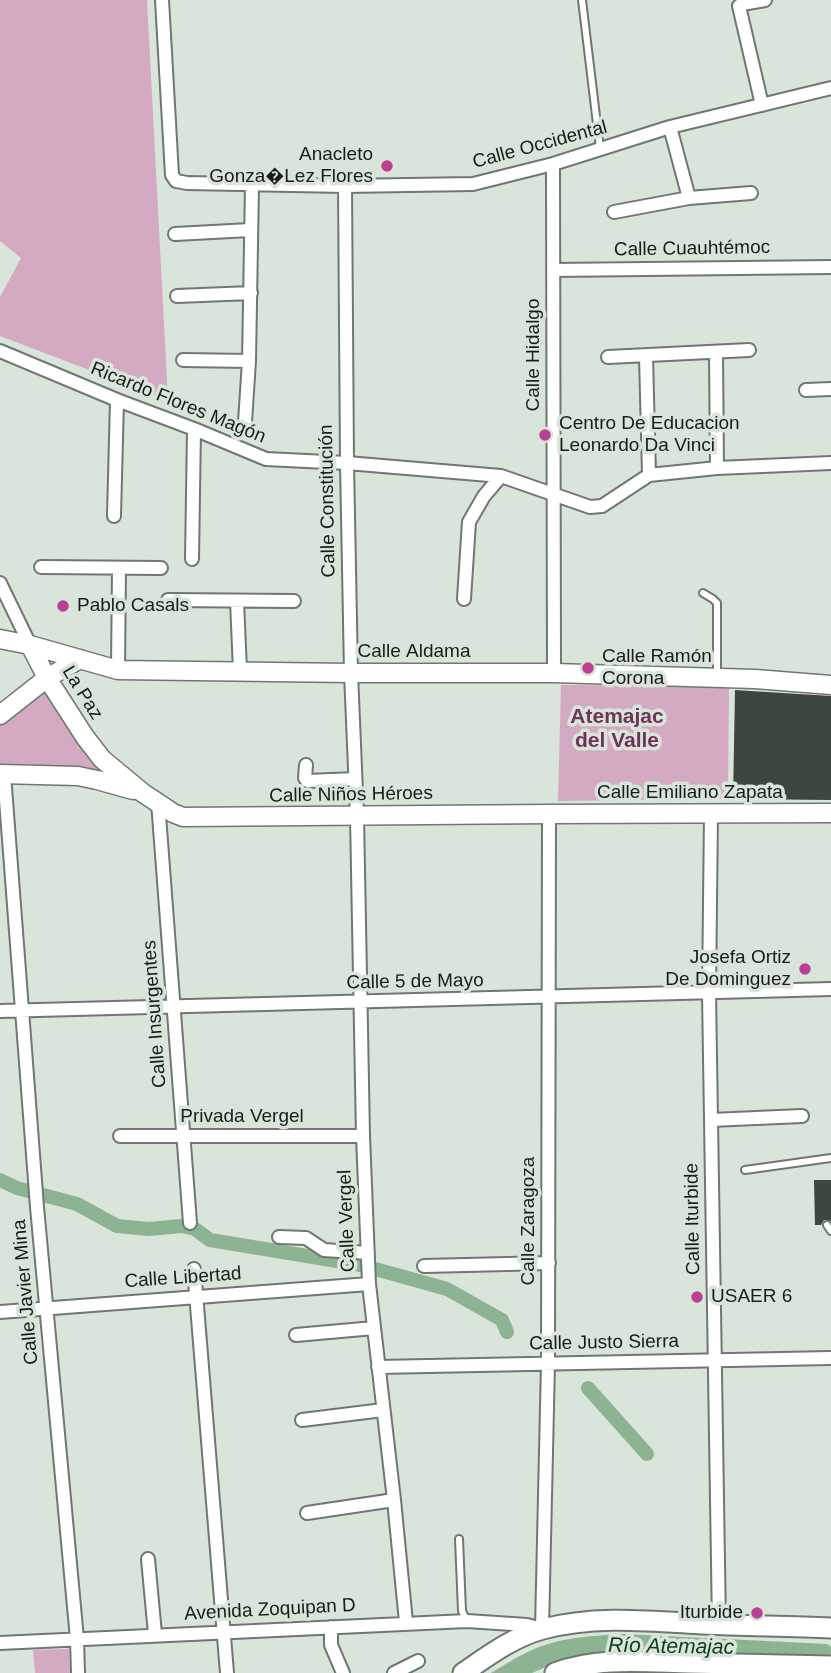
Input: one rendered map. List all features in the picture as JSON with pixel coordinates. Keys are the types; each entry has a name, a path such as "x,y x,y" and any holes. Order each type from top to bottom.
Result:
{"main road":[{"path":"463,1673 506,1645 542,1629 571,1623 609,1620 831,1628"},
{"path":"555,1673 566,1669 597,1669 638,1661 831,1666"}],"street":[{"name":"Calle Occidental","path":"162,0 172,175 176,181 187,183 345,186 473,184 553,164 670,127 831,88"},
{"path":"762,105 739,6 765,0"},
{"path":"670,127 690,198"},
{"name":"Calle Hidalgo","path":"553,164 554,673"},
{"path":"245,422 249,361 252,185"},
{"name":"Calle Constitución","path":"345,186 347,463 357,816"},
{"path":"614,212 690,198 751,193"},
{"path":"175,234 250,229"},
{"name":"Calle Cuauhtémoc","path":"553,270 831,267"},
{"path":"177,296 251,293"},
{"path":"608,357 749,350"},
{"name":"Ricardo Flores Magón","path":"0,351 267,458 501,476 590,507 602,506 649,475"},
{"path":"716,352 717,468"},
{"path":"646,356 649,475 717,468 831,463"},
{"path":"183,360 249,361"},
{"path":"806,390 831,389"},
{"path":"114,516 117,400"},
{"path":"192,559 194,429"},
{"path":"464,598 469,522 484,496 501,476"},
{"path":"41,567 161,568"},
{"path":"118,670 119,568"},
{"name":"La Paz","path":"1,586 47,678 85,737 102,759 150,797"},
{"path":"168,600 294,601"},
{"path":"237,601 240,671"},
{"name":"Calle Aldama","path":"0,639 118,670 554,673 755,679 831,685"},
{"path":"0,715 47,678 80,659"},
{"path":"306,765 307,780 355,779"},
{"path":"2,774 78,776 150,797"},
{"name":"Calle Javier Mina","path":"2,774 78,1673"},
{"name":"Calle Niños Héroes","path":"150,797 183,817 549,814"},
{"name":"Calle Insurgentes","path":"150,797 174,1007 190,1223"},
{"name":"Calle Emiliano Zapata","path":"549,814 831,813"},
{"name":"Calle Zaragoza","path":"542,1629 549,1262 549,814"},
{"name":"Calle Iturbide","path":"710,814 709,993 719,1625"},
{"name":"Calle Vergel","path":"357,816 363,1136 369,1281 406,1622"},
{"name":"Calle 5 de Mayo","path":"0,1011 831,989"},
{"path":"711,1120 802,1116"},
{"name":"Privada Vergel","path":"120,1136 363,1136"},
{"path":"279,1237 306,1238 324,1250 368,1255"},
{"path":"424,1266 549,1262"},
{"path":"194,1269 227,1673"},
{"name":"Calle Libertad","path":"0,1312 369,1281"},
{"path":"296,1335 374,1328"},
{"name":"Calle Justo Sierra","path":"378,1367 831,1358"},
{"path":"302,1420 383,1410"},
{"path":"307,1513 394,1500"},
{"path":"148,1559 155,1634"},
{"name":"Avenida Zoquipan D","path":"0,1643 406,1622 467,1621 527,1625 542,1629"},
{"path":"490,1623 507,1632 506,1645"},
{"path":"331,1627 331,1645 342,1673"},
{"path":"394,1673 418,1661"}],"lane":[{"path":"582,0 600,149"},
{"path":"703,593 717,603 717,678"},
{"path":"745,1170 831,1158"},
{"path":"459,1539 462,1611 467,1621"}],"shaded area":[{"path":"0,0 147,0 168,400 0,336 0,297 21,258 0,241"},
{"path":"561,685 729,686 728,799 558,801"},
{"path":"43,688 120,783 0,772 0,720"},
{"path":"69,1649 70,1673 35,1673 33,1650"}],"water":[{"name":"Río Atemajac","path":"624,1634 827,1644 831,1647 831,1654 826,1657 595,1654 562,1660 532,1673 491,1673 541,1646 576,1638"}],"building":[{"path":"735,690 831,696 831,800 733,799"},
{"path":"814,1180 831,1180 831,1221 824,1220 821,1225 815,1225"}],"waterway":[{"path":"0,1180 17,1188 77,1204 117,1226 149,1229 182,1226 195,1229 210,1240 361,1265 447,1289 502,1320 507,1332"},
{"path":"588,1388 647,1454"}],"place":[{"name":"Anacleto Gonza�Lez Flores","path":"387,166"},
{"name":"Centro De Educacion Leonardo Da Vinci","path":"545,435"},
{"name":"Pablo Casals","path":"63,606"},
{"name":"Calle Ramón Corona","path":"588,668"},
{"name":"Josefa Ortiz De Dominguez","path":"805,969"},
{"name":"USAER 6","path":"697,1297"},
{"name":"Iturbide","path":"757,1613"}],"district":[{"name":"Atemajac del Valle","path":"617,729"}]}
